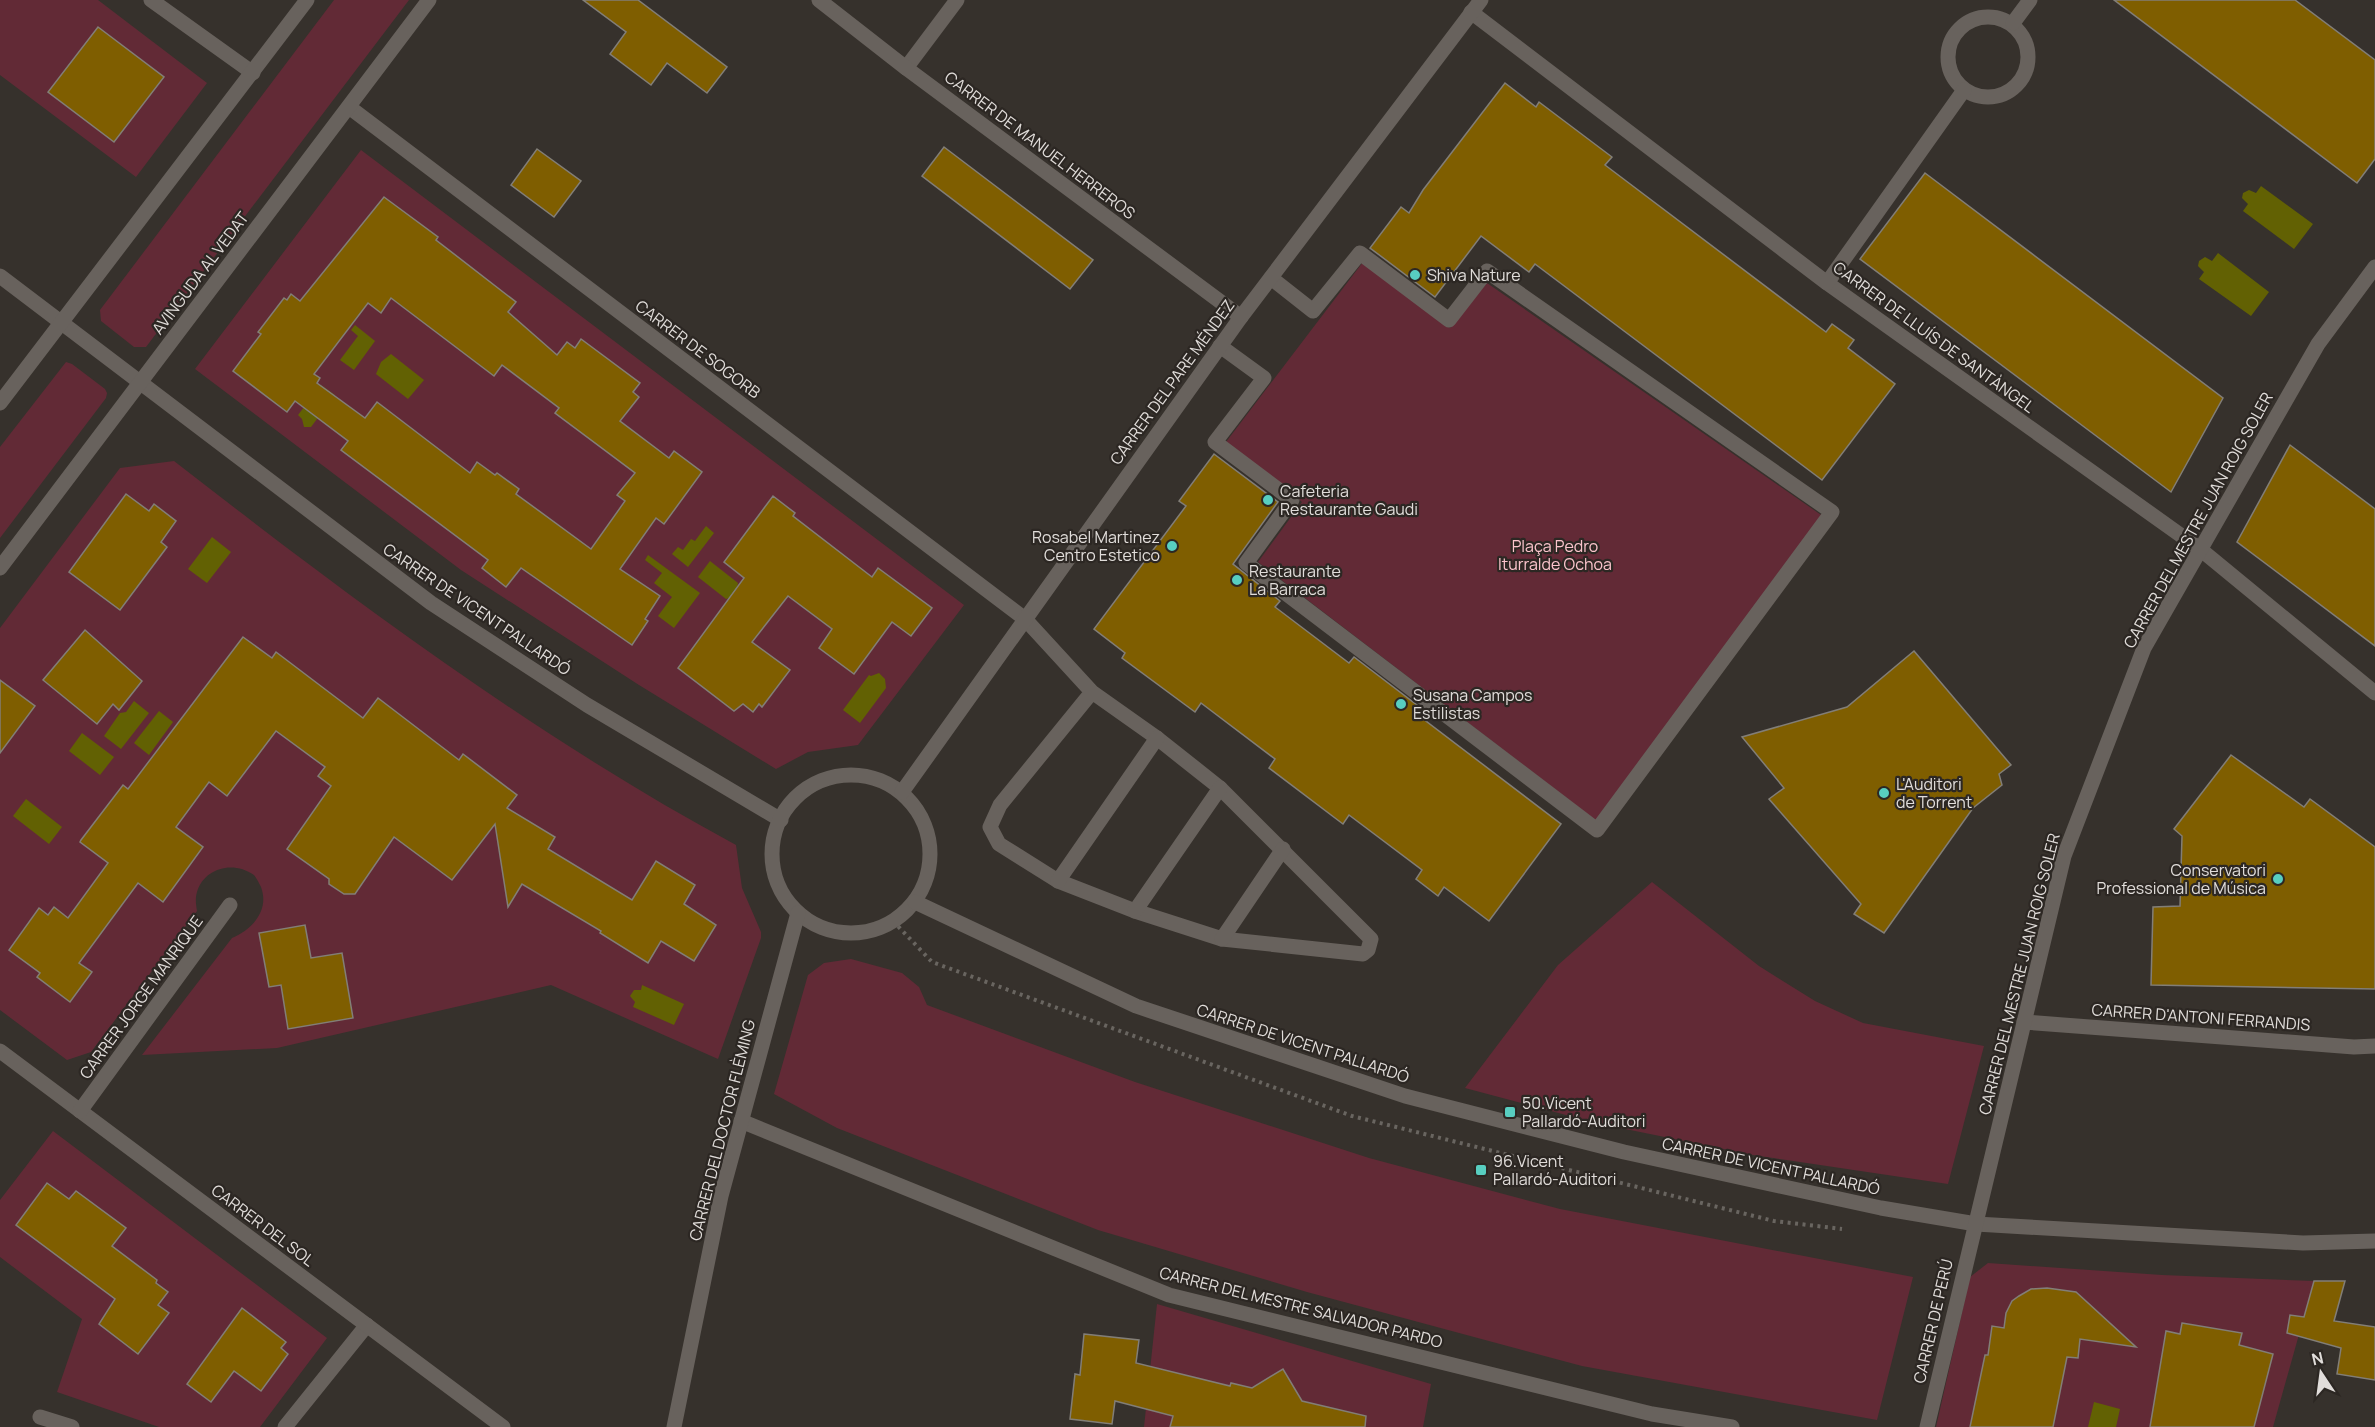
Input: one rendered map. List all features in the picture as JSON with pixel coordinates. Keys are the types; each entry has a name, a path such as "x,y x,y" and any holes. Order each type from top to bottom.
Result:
{"street":[{"path":"152,0 253,73"},
{"path":"0,403 307,0"},
{"name":"AVINGUDA AL VEDAT","path":"0,568 429,0"},
{"name":"CARRER DE MANUEL HERREROS","path":"819,0 906,68 1241,317"},
{"path":"906,68 957,0"},
{"path":"2013,23 2030,0"},
{"name":"CARRER DEL PARE MÉNDEZ","path":"902,792 1241,317 1476,6"},
{"name":"CARRER DE LLUÍS DE SANTÀNGEL","path":"1476,6 1827,283 2200,549 2375,693"},
{"path":"1993,16 2013,23 2026,40 2029,61 2022,81 2005,94 1984,98 1964,90 1951,73 1947,52 1955,32 1972,19 1993,16"},
{"path":"1827,283 1964,90"},
{"name":"CARRER DE SOGORB","path":"349,107 1025,619 1092,692 1157,738 1220,788 1371,939 1368,950 1363,954 1222,939"},
{"path":"1220,346 1264,378 1215,442 1292,500 1246,563 1597,830 1832,512 1487,271 1449,320 1360,253 1313,311 1271,278"},
{"name":"CARRER DEL MESTRE JUAN ROIG SOLER","path":"1976,1224 2064,856 2144,648 2318,344 2375,267"},
{"name":"CARRER DE VICENT PALLARDÓ","path":"0,276 431,603 587,705 781,820"},
{"path":"1092,692 1000,805 990,827 999,844 1058,881 1222,939 1283,849"},
{"path":"1058,881 1157,738"},
{"path":"850,774 878,779 902,792 925,822 931,849 928,877 915,902 902,916 878,930 837,933 812,923 798,913 777,884 773,869 772,842 786,808 808,787 834,776 850,774"},
{"path":"1135,910 1220,788"},
{"name":"CARRER DE VICENT PALLARDÓ","path":"915,902 1136,1006 1405,1096 1624,1152 1881,1208 1976,1224 2303,1243 2375,1241"},
{"name":"CARRER JORGE MANRIQUE","path":"80,1111 230,905"},
{"name":"CARRER DEL DOCTOR FLÈMING","path":"674,1427 721,1196 798,913"},
{"name":"CARRER D'ANTONI FERRANDIS","path":"2024,1022 2354,1047 2375,1046"},
{"name":"CARRER DEL SOL","path":"0,1051 503,1427"},
{"name":"CARRER DEL MESTRE SALVADOR PARDO","path":"741,1122 1170,1294 1652,1414 1732,1427"},
{"name":"CARRER DE PERÚ","path":"1927,1427 1976,1224"},
{"path":"285,1427 367,1325"},
{"path":"40,1417 72,1427"}],"path":[{"path":"893,921 932,962"}],"green space":[{"path":"0,0 98,0 207,83 136,177 0,75"},
{"path":"334,0 409,0 146,347 134,347 101,321 100,310"},
{"path":"361,150 964,605 858,745 808,752 776,769 639,685 461,570 195,369"},
{"name":"Plaça Pedro Iturralde Ochoa","path":"1363,262 1450,328 1487,283 1824,517 1599,823 1258,562 1302,502 1226,442"},
{"path":"66,362 105,389 106,398 0,538 0,447"},
{"path":"174,461 378,615 517,713 662,803 736,845 742,888 761,932 761,938 718,1059 551,985 277,1048 142,1055 232,938 252,925 261,912 263,896 259,882 246,870 229,867 206,877 197,892 197,911 91,1052 67,1060 0,1010 0,628 120,468"},
{"path":"1652,882 1759,966 1815,1001 1863,1023 1984,1046 1948,1184 1753,1155 1596,1123 1465,1088 1558,965"},
{"path":"851,959 902,973 919,987 927,1005 1135,1082 1369,1158 1560,1209 1913,1277 1877,1420 1582,1366 1307,1292 1098,1230 837,1128 774,1094 808,975 824,963"},
{"path":"53,1131 327,1338 260,1427 159,1427 57,1392 82,1319 0,1257 0,1200"},
{"path":"1988,1263 2162,1275 2314,1281 2273,1427 1936,1427 1970,1277"},
{"path":"1157,1304 1431,1384 1423,1427 1144,1427"}],"shaded area":[{"path":"2261,186 2313,224 2294,249 2243,211 2248,204 2242,198 2243,193 2249,190 2256,193"},
{"path":"2218,253 2269,292 2251,316 2199,279 2204,272 2198,266 2199,261 2205,257 2212,261"},
{"path":"355,325 375,341 354,370 340,360 358,336 351,330"},
{"path":"391,354 424,380 408,399 376,374 381,362"},
{"path":"321,385 335,395 311,427 304,427 298,415"},
{"path":"706,526 714,533 688,567 672,554 678,547 683,550 691,539 695,541"},
{"path":"212,537 231,552 207,583 188,569"},
{"path":"648,555 700,593 674,628 658,616 672,597 654,583 662,573 645,560"},
{"path":"710,561 738,583 735,596 726,599 698,577"},
{"path":"879,673 885,679 886,688 860,723 843,710 869,675"},
{"path":"134,701 149,713 121,749 104,736 120,713 126,712"},
{"path":"159,711 173,722 149,755 134,743"},
{"path":"82,733 114,757 100,775 69,751"},
{"path":"26,799 62,827 49,844 13,816"},
{"path":"642,985 684,1004 674,1025 633,1007 635,1002 630,996 634,990 641,990"},
{"path":"2094,1402 2120,1409 2116,1427 2088,1427"}],"building":[{"path":"583,0 638,0 727,67 707,93 667,63 651,85 610,54 626,32"},
{"path":"2114,0 2295,0 2375,60 2375,159 2357,183"},
{"path":"98,27 164,77 114,142 48,92"},
{"path":"1505,83 1536,107 1539,102 1612,157 1605,165 1826,332 1832,324 1854,340 1848,348 1895,384 1822,480 1535,264 1529,272 1481,236 1435,297 1370,248 1401,207 1409,213 1423,190"},
{"path":"944,147 1093,260 1070,289 922,176"},
{"path":"537,149 581,181 554,217 511,185"},
{"path":"1925,173 2223,398 2171,492 1860,259"},
{"path":"384,197 438,237 436,240 516,302 508,312 557,355 567,342 575,348 581,339 640,383 633,392 639,397 620,421 669,458 674,451 702,472 664,524 656,518 620,569 660,596 645,619 648,621 632,645 521,568 506,587 482,568 488,560 341,450 348,441 295,401 287,412 233,371 261,334 258,332 284,298 287,300 291,294 300,301","holes":["391,298 494,376 502,365 559,408 555,413 635,473 617,495 625,501 591,549 516,494 519,489 497,473 495,475 477,462 470,473 377,402 365,418 317,383 320,378 314,374 368,303 381,313"]},
{"path":"2290,445 2375,509 2375,646 2237,542"},
{"path":"1214,454 1278,502 1233,564 1280,601 1275,607 1349,663 1354,657 1426,712 1422,718 1561,824 1489,921 1444,887 1438,896 1416,879 1422,870 1349,815 1343,824 1269,768 1275,759 1201,703 1195,712 1122,658 1125,653 1094,629 1186,506 1179,501"},
{"path":"126,494 149,511 154,504 176,521 161,542 167,547 120,610 69,572"},
{"path":"773,496 795,513 793,516 872,577 878,568 932,608 911,636 892,622 854,674 819,648 832,629 788,596 752,642 790,670 762,707 759,704 753,712 743,704 734,711 678,668 744,578 724,562"},
{"path":"85,630 142,681 119,710 113,704 97,724 43,680"},
{"path":"243,637 272,658 276,652 363,718 378,698 459,760 463,754 517,795 507,808 555,837 548,849 632,900 656,861 695,885 684,904 716,925 694,961 661,941 648,963 600,933 601,931 522,884 508,907 495,824 452,880 394,837 355,894 344,894 329,884 329,879 287,849 331,786 318,776 325,767 276,731 227,796 209,782 176,827 203,847 163,902 138,883 79,963 92,972 70,1002 37,977 40,973 9,950 39,908 48,915 54,907 68,918 108,863 80,842 81,840 123,785 128,789"},
{"name":"L'Auditori de Torrent","path":"1914,651 2011,765 1999,774 2002,785 1973,808 1884,933 1854,914 1861,904 1769,799 1784,788 1742,737 1847,707"},
{"path":"0,680 35,706 0,753"},
{"name":"Conservatori Professional de Música","path":"2231,755 2304,807 2310,799 2375,847 2375,989 2151,985 2153,907 2180,906 2182,836 2174,829"},
{"path":"305,925 311,958 342,953 353,1018 288,1029 281,985 269,987 259,933"},
{"path":"47,1183 69,1199 76,1191 126,1228 112,1246 157,1280 156,1283 168,1292 158,1305 169,1313 138,1354 99,1324 115,1299 16,1225"},
{"path":"2314,1281 2345,1281 2334,1321 2375,1327 2375,1380 2337,1374 2341,1348 2287,1333 2290,1315 2304,1317"},
{"path":"2047,1288 2076,1292 2136,1347 2080,1339 2078,1358 2067,1357 2053,1427 1970,1427 1985,1355 1988,1355 1992,1326 2004,1328 2006,1313 2012,1301 2019,1296 2031,1289"},
{"path":"242,1308 286,1342 281,1348 288,1354 261,1391 234,1371 211,1402 187,1384"},
{"path":"2182,1323 2242,1333 2239,1345 2273,1354 2254,1427 2150,1427 2166,1331 2180,1334"},
{"path":"1084,1334 1139,1340 1136,1363 1230,1386 1231,1383 1252,1388 1283,1369 1302,1401 1366,1416 1365,1427 1170,1427 1173,1416 1115,1401 1112,1424 1070,1419 1075,1374 1080,1375"}],"place":[{"name":"Shiva Nature","path":"1415,275"},
{"name":"Cafeteria Restaurante Gaudi","path":"1268,500"},
{"name":"Rosabel Martinez Centro Estetico","path":"1172,546"},
{"name":"Restaurante La Barraca","path":"1237,580"},
{"name":"Susana Campos Estilistas","path":"1401,704"},
{"name":"L'Auditori de Torrent","path":"1884,793"},
{"name":"Conservatori Professional de Música","path":"2278,879"},
{"name":"50.Vicent Pallardó-Auditori","path":"1510,1112"},
{"name":"96.Vicent Pallardó-Auditori","path":"1481,1170"}]}
